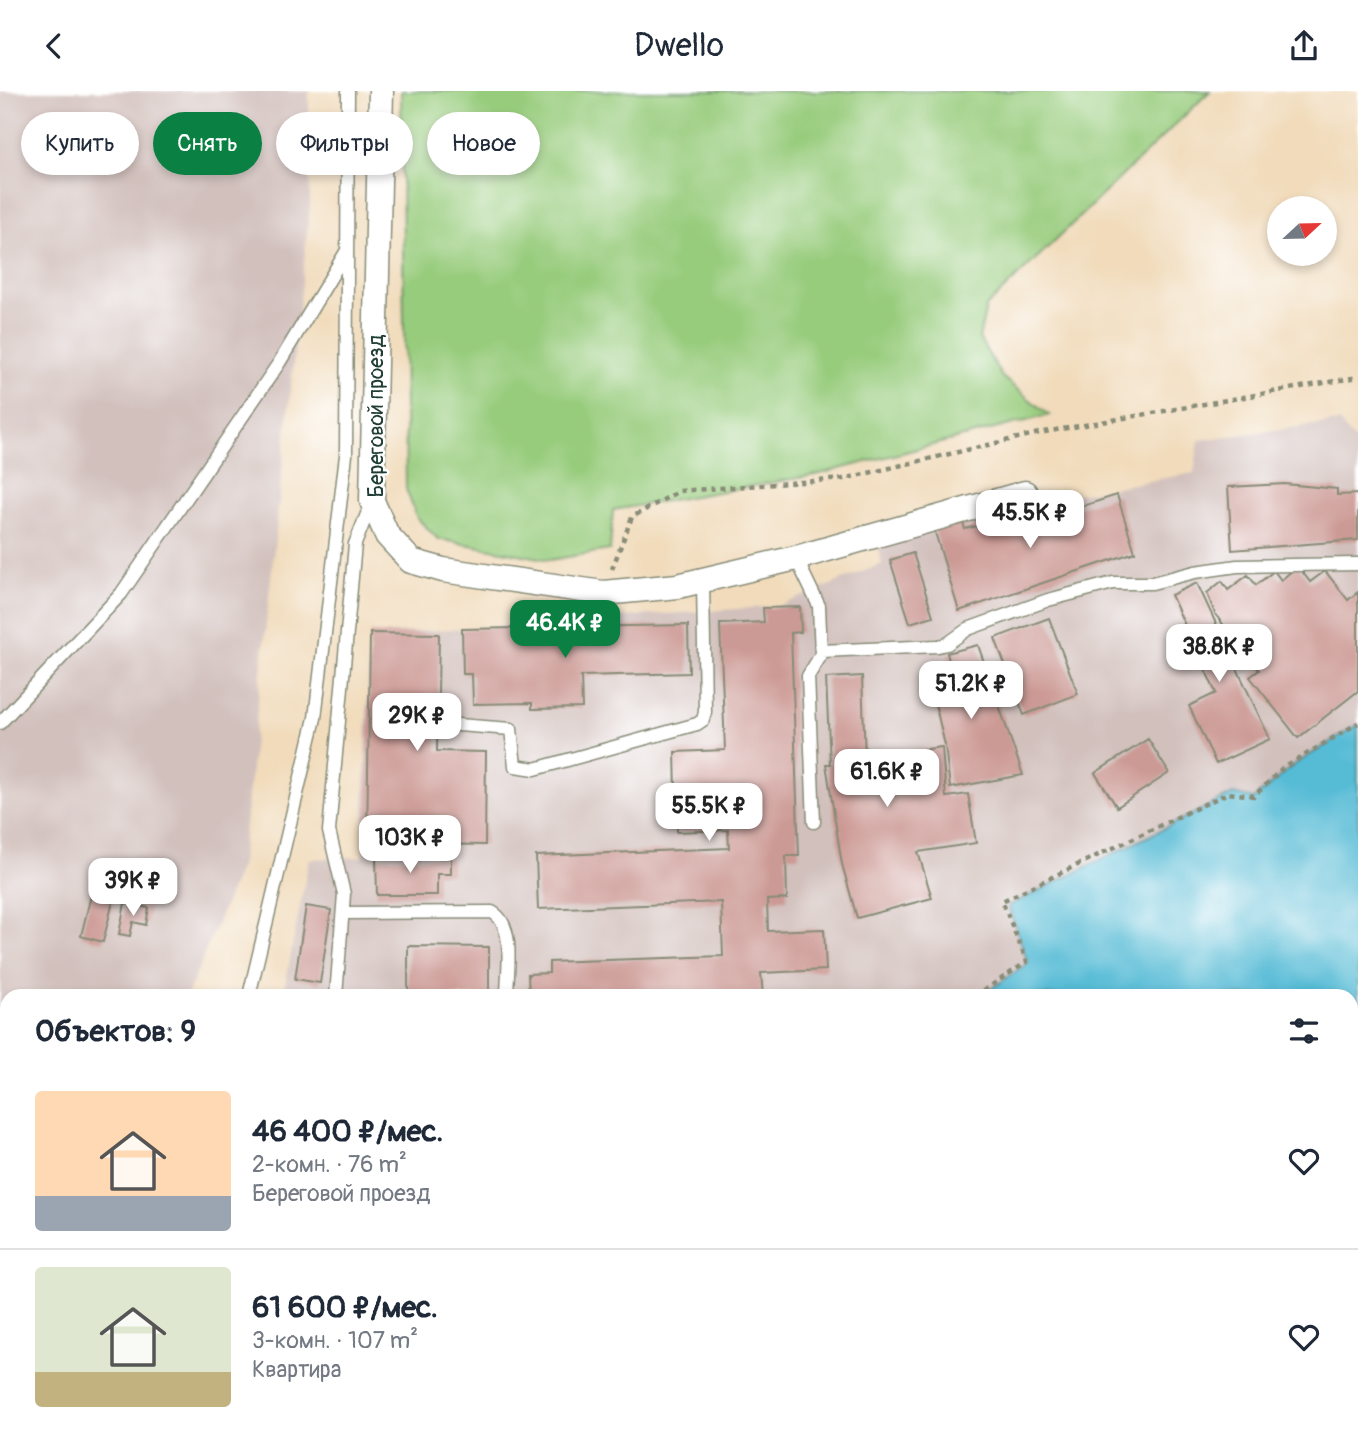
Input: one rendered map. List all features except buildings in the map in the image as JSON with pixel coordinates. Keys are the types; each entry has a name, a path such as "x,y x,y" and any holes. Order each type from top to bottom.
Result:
{"street":[{"name":"Береговой проезд","path":"381,91 372,501 387,535 411,561 443,570 603,593 678,586 796,558 1026,493"}],"lane":[{"path":"251,989 315,718 346,455 348,91"},
{"path":"0,723 121,594 279,363 346,252"},
{"path":"337,989 344,894 330,831 355,544 372,501"},
{"path":"796,558 819,606 821,658 808,676 814,822"},
{"path":"821,651 939,646 947,644 968,629 1048,600 1113,583 1152,583 1195,572 1237,566 1358,564"},
{"path":"458,725 511,729 515,767 535,769 697,724 703,720 705,712 703,580"},
{"path":"344,913 492,912 500,916 506,927 507,989"}],"path":[{"path":"603,593 632,517 679,491 843,479 1039,433 1358,377"},
{"path":"986,989 1027,962 1002,901 1228,793 1254,796 1282,769 1358,723"}],"shaded area":[{"path":"0,91 309,91 309,112 276,112 276,175 310,175 310,204 241,864 190,989 0,989"},
{"path":"1339,422 1358,445 1358,725 1292,766 1254,799 1009,907 1028,963 994,989 284,989 309,859 363,857 369,635 779,606 882,564 877,545 961,515 1194,473 1199,440"}],"green space":[{"path":"401,91 1210,91 986,307 979,338 1002,377 1049,415 816,475 613,510 610,550 550,560 438,539 417,518 406,489 402,175 413,175 413,112 401,112"}],"water":[{"path":"1358,725 1358,989 991,989 1028,963 1008,906 1233,794 1254,799 1292,766"}]}
